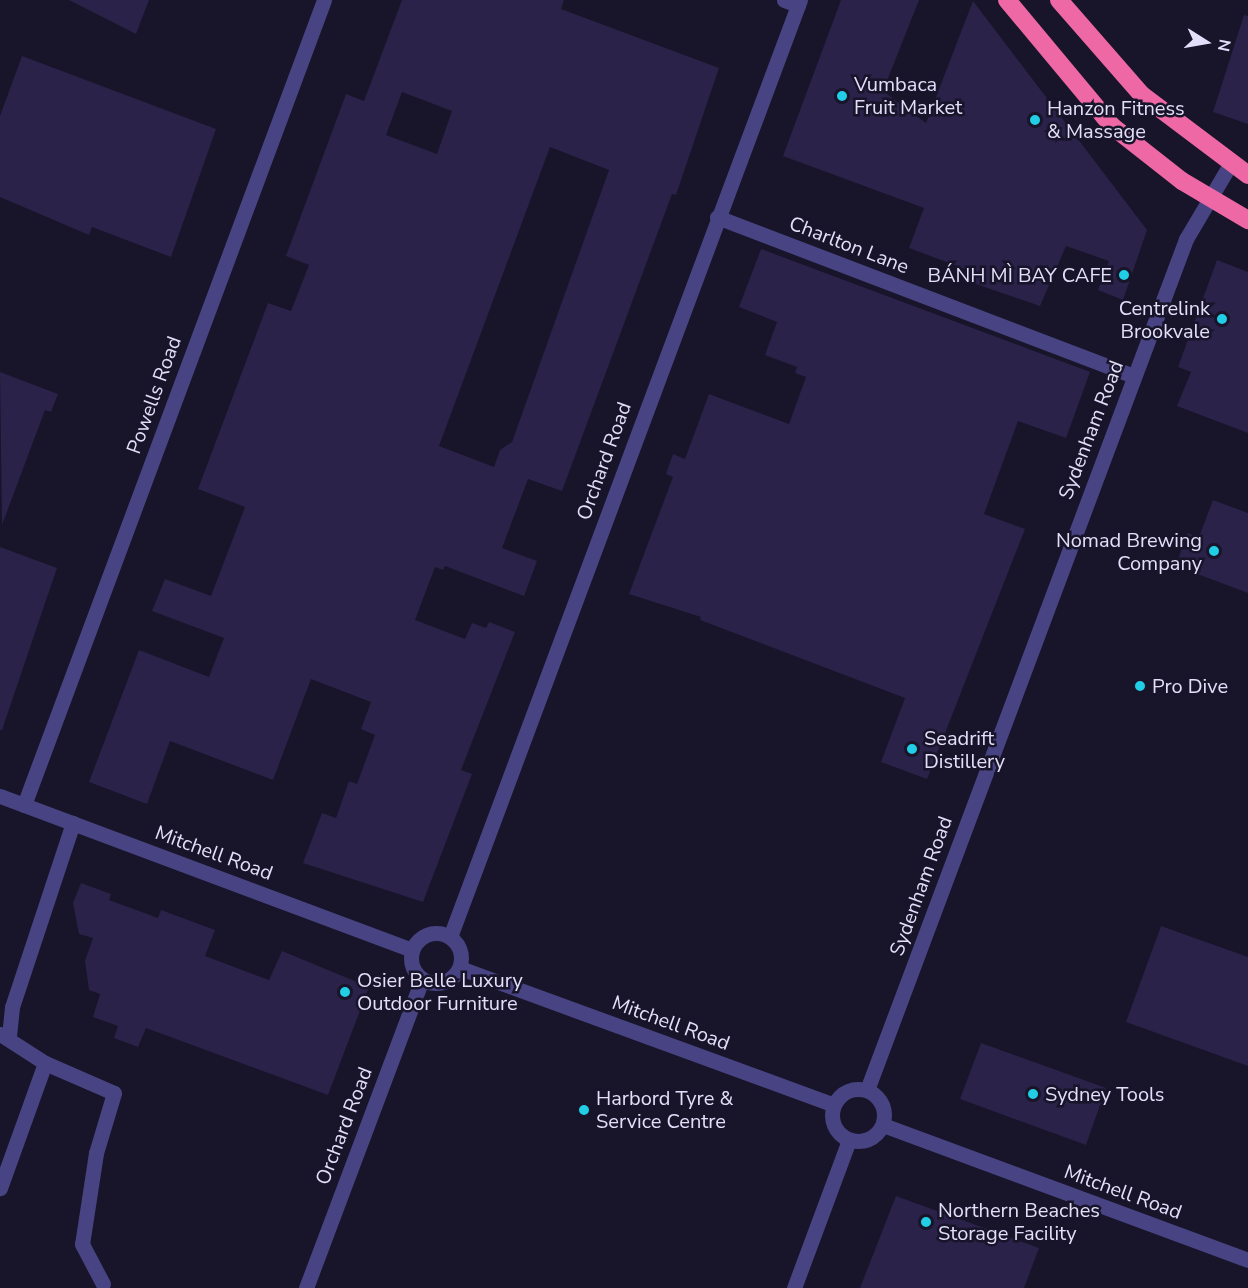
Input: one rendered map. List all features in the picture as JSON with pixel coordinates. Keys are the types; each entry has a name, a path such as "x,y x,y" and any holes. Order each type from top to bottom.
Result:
{"highway":[{"path":"1007,0 1112,126 1210,198 1248,220"},
{"path":"1059,0 1142,95 1248,175"}],"street":[{"name":"Powells Road","path":"24,805 324,0"},
{"name":"Orchard Road","path":"450,937 717,217 794,2"},
{"name":"Sydenham Road","path":"867,1090 1186,239 1231,163"},
{"name":"Charlton Lane","path":"717,217 1134,376"},
{"name":"Mitchell Road","path":"0,796 412,950"},
{"path":"73,823 4,1035 45,1064 114,1093 96,1154 82,1244 103,1284"},
{"path":"428,934 450,937 460,950 460,968 443,982 422,979 412,966 412,950 428,934"},
{"name":"Mitchell Road","path":"460,968 834,1105"},
{"name":"Orchard Road","path":"306,1288 422,979"},
{"path":"0,1188 45,1064"},
{"path":"867,1090 882,1104 883,1125 867,1140 849,1140 834,1127 834,1105 847,1091 867,1090"},
{"name":"Mitchell Road","path":"883,1125 1248,1262"},
{"path":"794,1288 849,1140"},
{"path":"1248,1262 1248,1275"}],"building":[{"path":"69,0 149,0 136,34"},
{"path":"402,0 564,0 561,9 719,68 676,195 672,194 562,491 528,479 502,548 537,561 524,596 445,566 443,570 435,567 415,620 465,639 472,623 486,628 489,622 515,632 461,770 472,774 423,902 303,863 322,813 336,818 349,781 357,784 375,735 361,729 371,702 311,679 273,780 170,741 147,804 89,782 139,650 209,677 224,638 152,611 165,579 211,596 245,507 198,489 268,303 291,311 309,265 286,256 346,94 364,101","holes":["402,92 452,111 437,154 386,135","550,147 609,170 512,442 500,450 494,467 439,446"]},
{"path":"841,0 919,0 883,91 926,123 973,1 1147,230 1123,300 1098,290 1109,261 1066,246 1040,306 973,283 976,273 909,248 924,208 783,156"},
{"path":"1244,15 1248,16 1248,124 1213,112"},
{"path":"22,56 216,129 171,257 92,227 89,235 0,197 0,116"},
{"path":"761,249 1090,372 1066,438 1018,421 984,514 1025,529 927,779 881,762 905,698 700,620 701,617 629,594 673,477 666,474 673,454 685,459 709,394 789,424 806,377 795,373 797,367 765,355 777,322 739,307"},
{"name":"Centrelink Brookvale","path":"1217,260 1248,272 1248,433 1177,406 1191,372 1178,367"},
{"path":"0,372 58,394 51,412 45,410 2,525"},
{"name":"Nomad Brewing Company","path":"1213,500 1248,513 1248,593 1176,566 1187,533 1199,537"},
{"path":"0,547 57,568 2,730 0,730"},
{"path":"81,883 111,894 109,900 158,918 161,910 215,930 205,956 269,980 282,951 369,987 328,1095 146,1028 138,1047 114,1038 118,1026 93,1017 100,994 89,990 85,961 93,938 79,934 73,903"},
{"path":"1161,926 1248,957 1248,1066 1126,1022"},
{"name":"Sydney Tools","path":"981,1043 1106,1088 1086,1145 960,1099"},
{"name":"Northern Beaches Storage Facility","path":"896,1196 1039,1248 1024,1288 860,1288"}],"place":[{"name":"Vumbaca Fruit Market","path":"842,96"},
{"name":"Hanzon Fitness & Massage","path":"1035,120"},
{"name":"BÁNH MÌ BAY CAFE","path":"1124,275"},
{"name":"Centrelink Brookvale","path":"1222,319"},
{"name":"Nomad Brewing Company","path":"1214,551"},
{"name":"Pro Dive","path":"1140,686"},
{"name":"Seadrift Distillery","path":"912,749"},
{"name":"Osier Belle Luxury Outdoor Furniture","path":"345,992"},
{"name":"Sydney Tools","path":"1033,1094"},
{"name":"Harbord Tyre & Service Centre","path":"584,1110"},
{"name":"Northern Beaches Storage Facility","path":"926,1222"}]}
